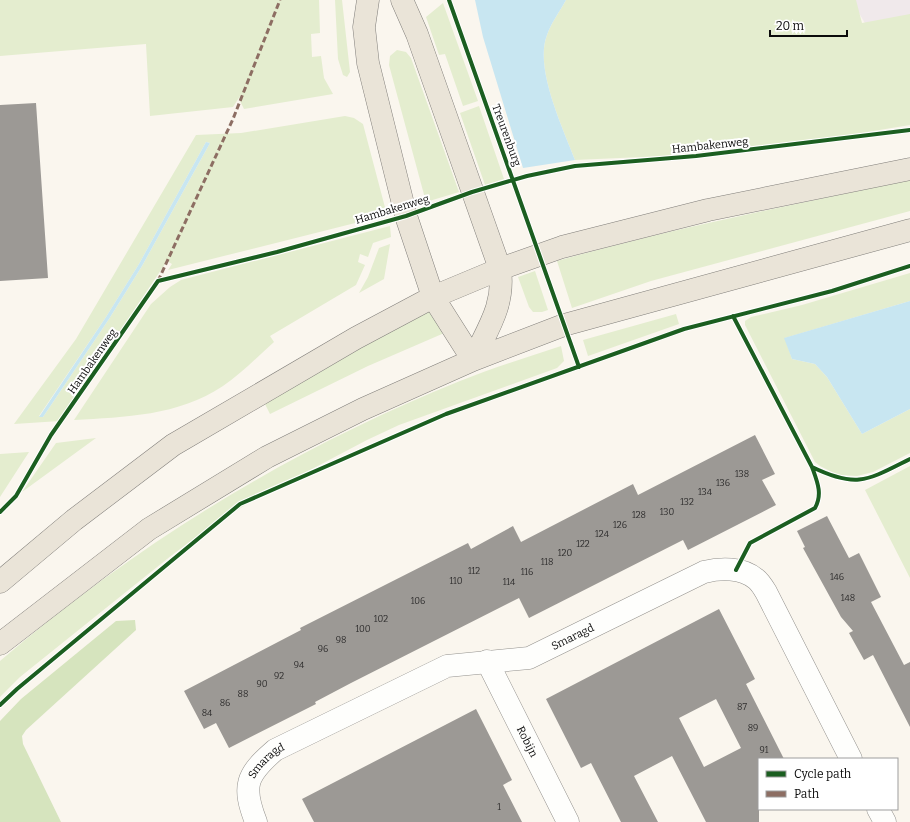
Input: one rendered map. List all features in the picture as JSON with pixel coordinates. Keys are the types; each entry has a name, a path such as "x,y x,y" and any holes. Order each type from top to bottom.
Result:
{"main road":[{"path":"368,0 364,27 368,63 406,216 433,297 473,360"},
{"path":"402,0 417,34 500,269 502,285 498,306 473,360"},
{"path":"0,582 74,520 173,445 356,338 433,297 500,269 562,247 708,210 910,169"},
{"path":"0,644 149,529 231,477 362,409 473,360 564,325 910,230"}],"street":[{"name":"Smaragd","path":"256,822 248,802 248,783 258,765 275,750 447,666 529,658 704,572 721,569 736,570 757,579 766,592 849,758"},
{"name":"Robijn","path":"487,661 568,822"},
{"path":"879,810 885,822"}],"shaded area":[{"path":"851,0 910,0 910,73 897,76"}],"green space":[{"path":"0,0 319,0 320,33 311,34 312,57 321,56 324,78 333,94 244,109 239,99 242,93 233,107 150,116 146,44 0,56"},
{"path":"335,0 342,0 350,72 347,77 343,75 338,59"},
{"path":"566,0 856,0 862,23 910,14 910,125 849,135 665,156 575,160 557,115 547,81 544,64 544,49 547,35"},
{"path":"443,3 478,101 463,106 445,54 439,55 426,17"},
{"path":"397,50 406,52 411,58 459,192 426,202 389,65 390,56"},
{"path":"479,106 504,179 485,185 460,113"},
{"path":"345,116 354,118 363,124 387,215 168,270 172,264 167,261 60,421 14,424 76,339 196,135 241,133","holes":["206,142 210,143 142,266 109,319 43,417 39,416 106,317 139,264"]},
{"path":"910,180 910,211 651,281 572,308 557,261 689,227"},
{"path":"390,226 391,237 373,243 368,257 360,254 358,262 365,265 356,285 270,336 274,342 243,371 223,386 188,404 170,409 132,416 74,420 151,304 170,287 181,280"},
{"path":"390,244 384,279 359,293 368,277 379,248"},
{"path":"535,271 548,310 542,312 533,312 529,307 518,277"},
{"path":"910,273 910,301 785,338 792,359 815,364 827,377 862,434 910,409 910,453 873,472 857,476 838,475 815,462 745,325 745,321 751,317 802,305"},
{"path":"435,309 444,332 442,334 368,366 270,414 265,404 404,323"},
{"path":"676,314 679,324 588,356 583,340"},
{"path":"561,346 564,361 557,368 399,425 367,440 253,500 199,535 172,555 20,677 0,697 0,661 52,618 106,577 162,538 218,502 277,468 336,437 397,408 472,376"},
{"path":"96,438 22,492 56,443"},
{"path":"29,452 0,497 0,454"},
{"path":"910,466 910,578 865,490"},
{"path":"135,620 136,630 26,730 22,736 23,744 61,822 0,822 0,721 21,699 116,621"}],"water":[{"path":"475,0 566,0 547,35 544,49 544,64 547,81 557,115 575,160 523,168 483,37"},
{"path":"206,142 210,143 142,266 109,319 43,417 39,417 106,317 139,264"},
{"path":"910,301 910,409 862,434 827,377 815,364 792,359 784,338"}],"building":[{"path":"36,103 48,278 0,281 0,105"},
{"path":"755,435 775,474 762,480 776,505 688,550 683,540 529,618 519,598 351,683 315,702 316,704 229,748 216,723 204,729 184,691 301,630 300,628 468,543 471,549 513,526 521,542 633,484 638,495"},
{"path":"827,516 849,558 859,553 881,597 871,602 904,665 910,662 910,727 873,655 864,660 849,633 853,631 841,617 803,548 805,547 797,531"},
{"path":"719,609 755,679 746,684 783,758 758,758 759,822 706,822 672,756 634,776 658,822 621,822 591,763 581,768 546,699","holes":["716,699 741,748 704,767 679,718"]},
{"path":"476,709 512,780 503,785 522,822 314,822 302,799"}],"marked path":[{"path":"158,281 233,119 280,0"}],"cycle path":[{"name":"Treurenburg","path":"449,0 579,367"},
{"name":"Hambakenweg","path":"0,512 16,496 51,435 158,281 277,252 406,216 472,192 527,176 575,166 696,156 910,130"},
{"path":"0,705 17,689 240,504 446,414 684,329 832,291 910,266"},
{"path":"733,316 812,467 827,474 852,480 872,477 910,459"},
{"path":"736,570 750,543 815,508 819,498 819,493 812,467"}]}
